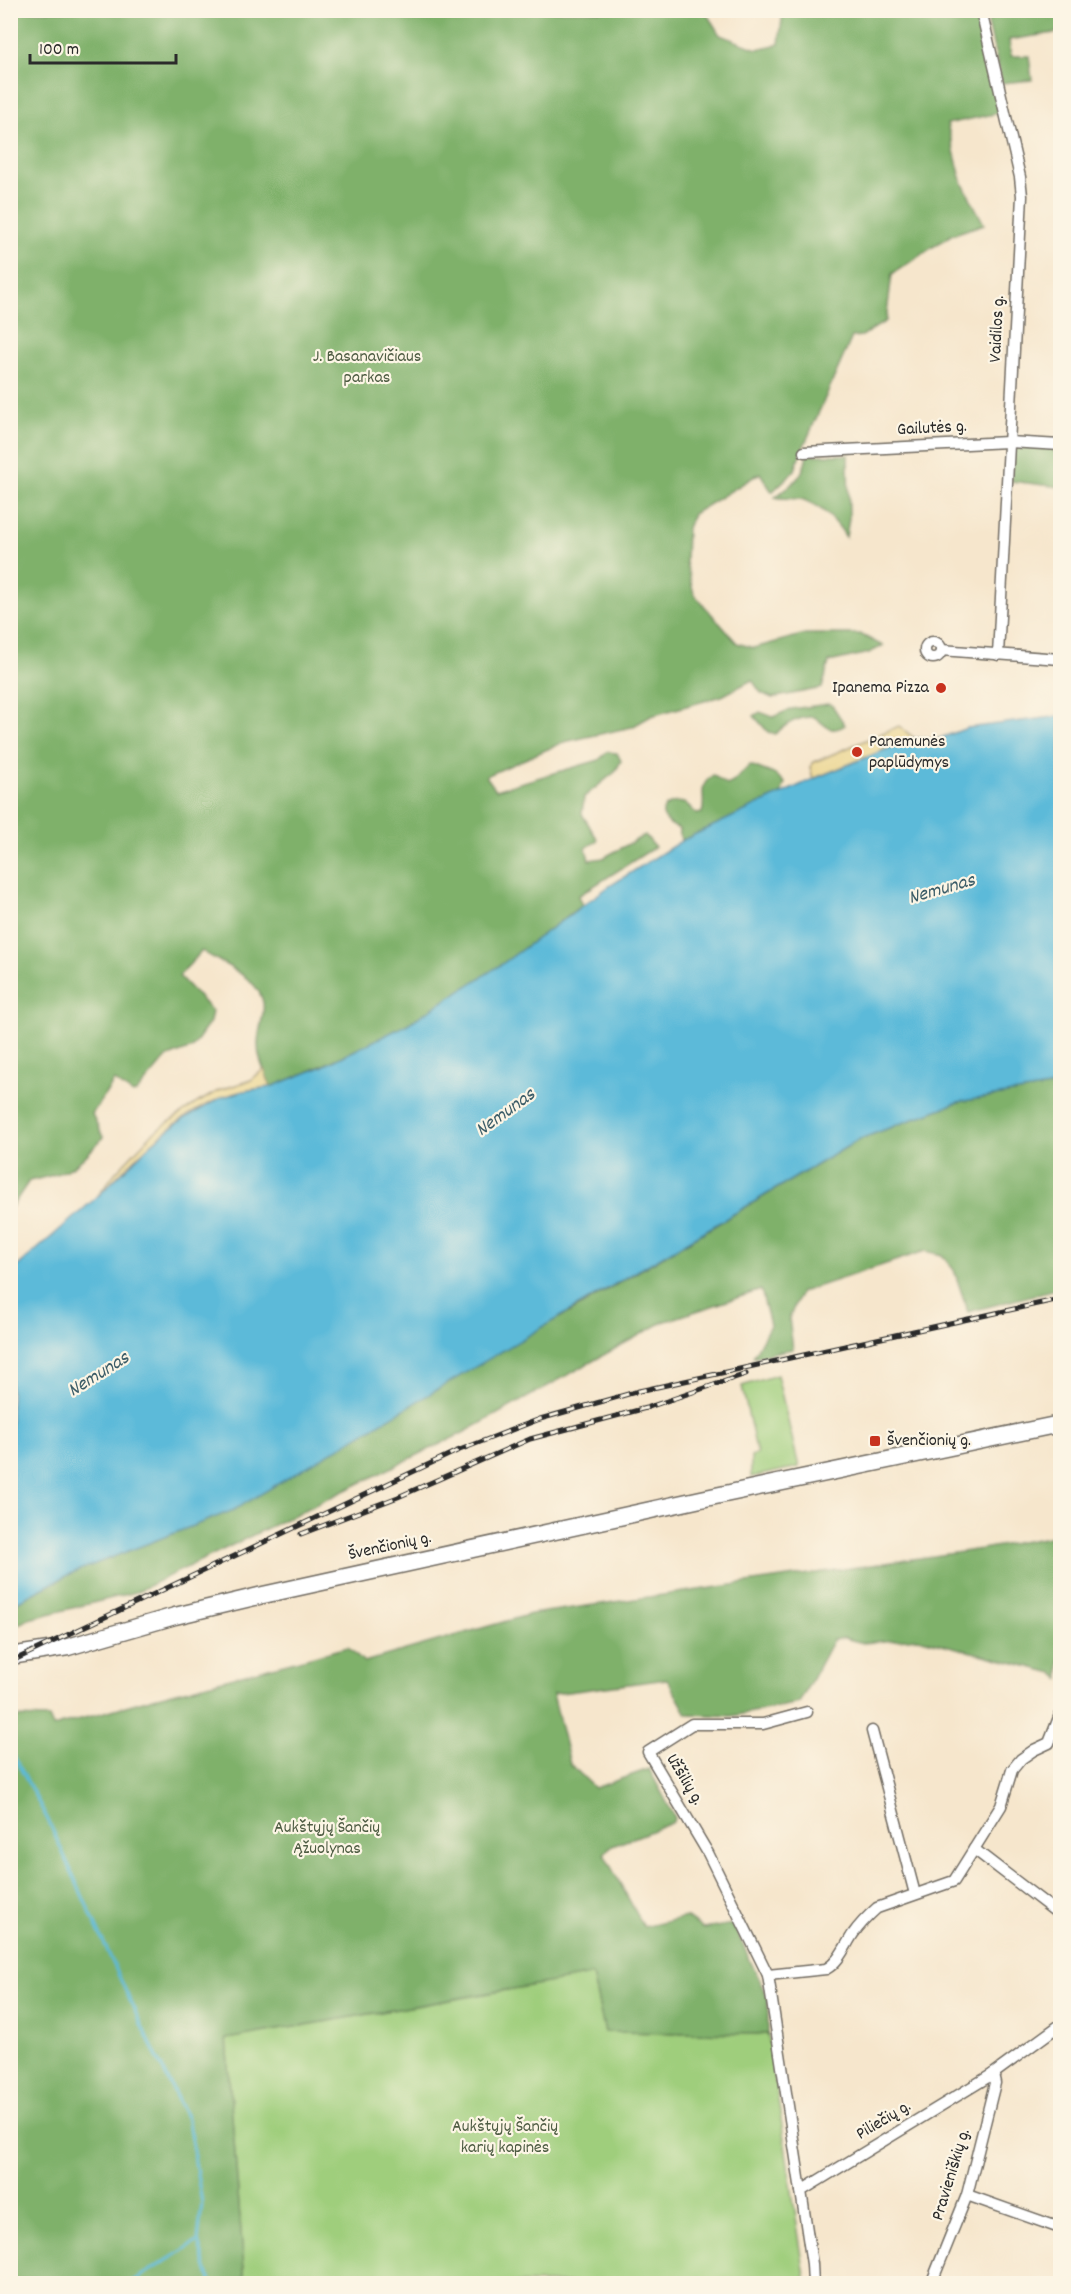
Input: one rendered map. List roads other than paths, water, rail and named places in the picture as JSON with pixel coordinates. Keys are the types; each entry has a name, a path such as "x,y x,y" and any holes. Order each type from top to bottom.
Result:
{"street":[{"name":"Vaidilos g.","path":"981,10 1020,177 1022,196 998,655"},
{"name":"Gailutės g.","path":"804,452 1008,442 1060,445"},
{"path":"941,650 1060,659"},
{"name":"Švenčionių g.","path":"10,1656 68,1647 175,1616 263,1595 701,1498 1060,1424"},
{"name":"Užšilių g.","path":"801,2191 768,1976 703,1844 648,1752 692,1724 763,1724 807,1712"},
{"path":"768,1976 826,1969 833,1965 867,1916 877,1908 954,1881 1001,1806 1012,1770 1021,1759 1049,1743 1060,1715"},
{"path":"872,1731 915,1894"},
{"path":"974,1849 1060,1915"},
{"name":"Piliečių g.","path":"801,2191 993,2074 1060,2025"},
{"name":"Pravieniškių g.","path":"932,2283 967,2195 995,2083 993,2074"},
{"path":"801,2191 813,2283"},
{"path":"967,2195 1060,2228"}],"water":[{"name":"Nemunas","path":"1060,716 1060,1085 958,1102 860,1139 234,1510 72,1573 11,1605 11,1272 97,1197 152,1143 179,1122 220,1098 243,1091 271,1087 321,1067 406,1025 502,964 608,887 681,841 813,779 914,738 938,739 967,728"}],"waterway":[{"path":"10,1749 48,1820 138,2018 188,2121 202,2203 198,2241 211,2284"},
{"path":"125,2284 198,2241"}],"railway":[{"path":"10,1662 457,1451 540,1419 639,1391 1060,1299"},
{"path":"301,1534 398,1497 530,1439 646,1408 746,1374"}],"place":[{"name":"Ipanema Pizza","path":"941,688"},
{"name":"Panemunės paplūdymys","path":"857,752"},
{"name":"Švenčionių g.","path":"875,1441"}],"park label":[{"name":"J. Basanavičiaus parkas","path":"367,367"},
{"name":"Aukštųjų Šančių Ąžuolynas","path":"327,1838"},
{"name":"Aukštųjų Šančių karių kapinės","path":"505,2137"}]}
